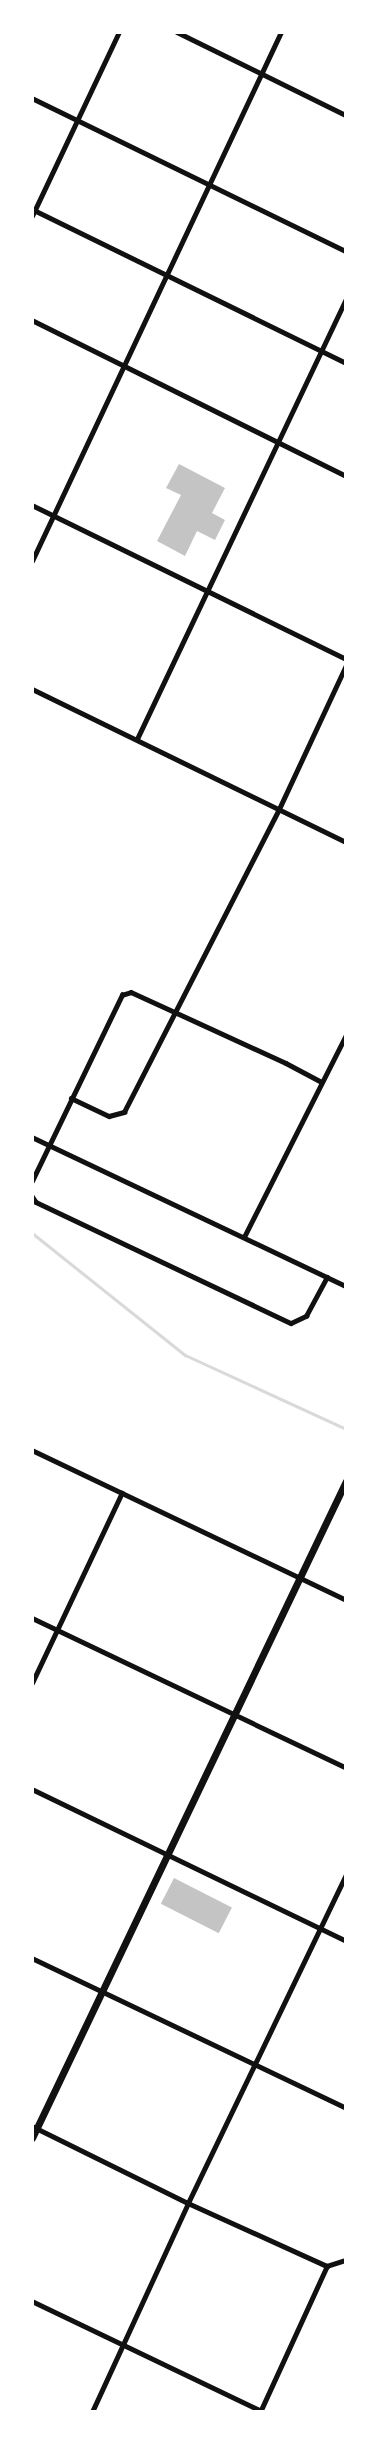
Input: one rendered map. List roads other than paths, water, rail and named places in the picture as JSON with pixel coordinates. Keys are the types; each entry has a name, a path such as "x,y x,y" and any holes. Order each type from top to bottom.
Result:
{"main road":[{"path":"32,2138 35,2127 346,1481"}],"street":[{"path":"32,216 119,32"},
{"path":"176,32 346,115"},
{"path":"32,561 281,32"},
{"path":"32,98 346,251"},
{"path":"34,209 346,363"},
{"path":"136,740 346,299"},
{"path":"32,320 346,476"},
{"path":"32,505 346,659"},
{"path":"72,1098 109,1116 124,1112 278,809 346,665"},
{"path":"32,688 346,842"},
{"path":"32,1181 122,995 131,992 286,1063 320,1082"},
{"path":"244,1237 320,1082 346,1035"},
{"path":"32,1137 346,1286"},
{"path":"32,1196 36,1202 292,1323 306,1316 326,1277"},
{"path":"32,1450 346,1600"},
{"path":"32,1683 122,1494"},
{"path":"32,1618 346,1768"},
{"path":"32,1789 346,1941"},
{"path":"92,2412 253,2064 346,1875"},
{"path":"32,1958 346,2108"},
{"path":"35,2127 188,2203 327,2266 346,2260"},
{"path":"32,2301 262,2411 327,2266"}],"waterway":[{"path":"32,1233 185,1355 346,1429"}]}
